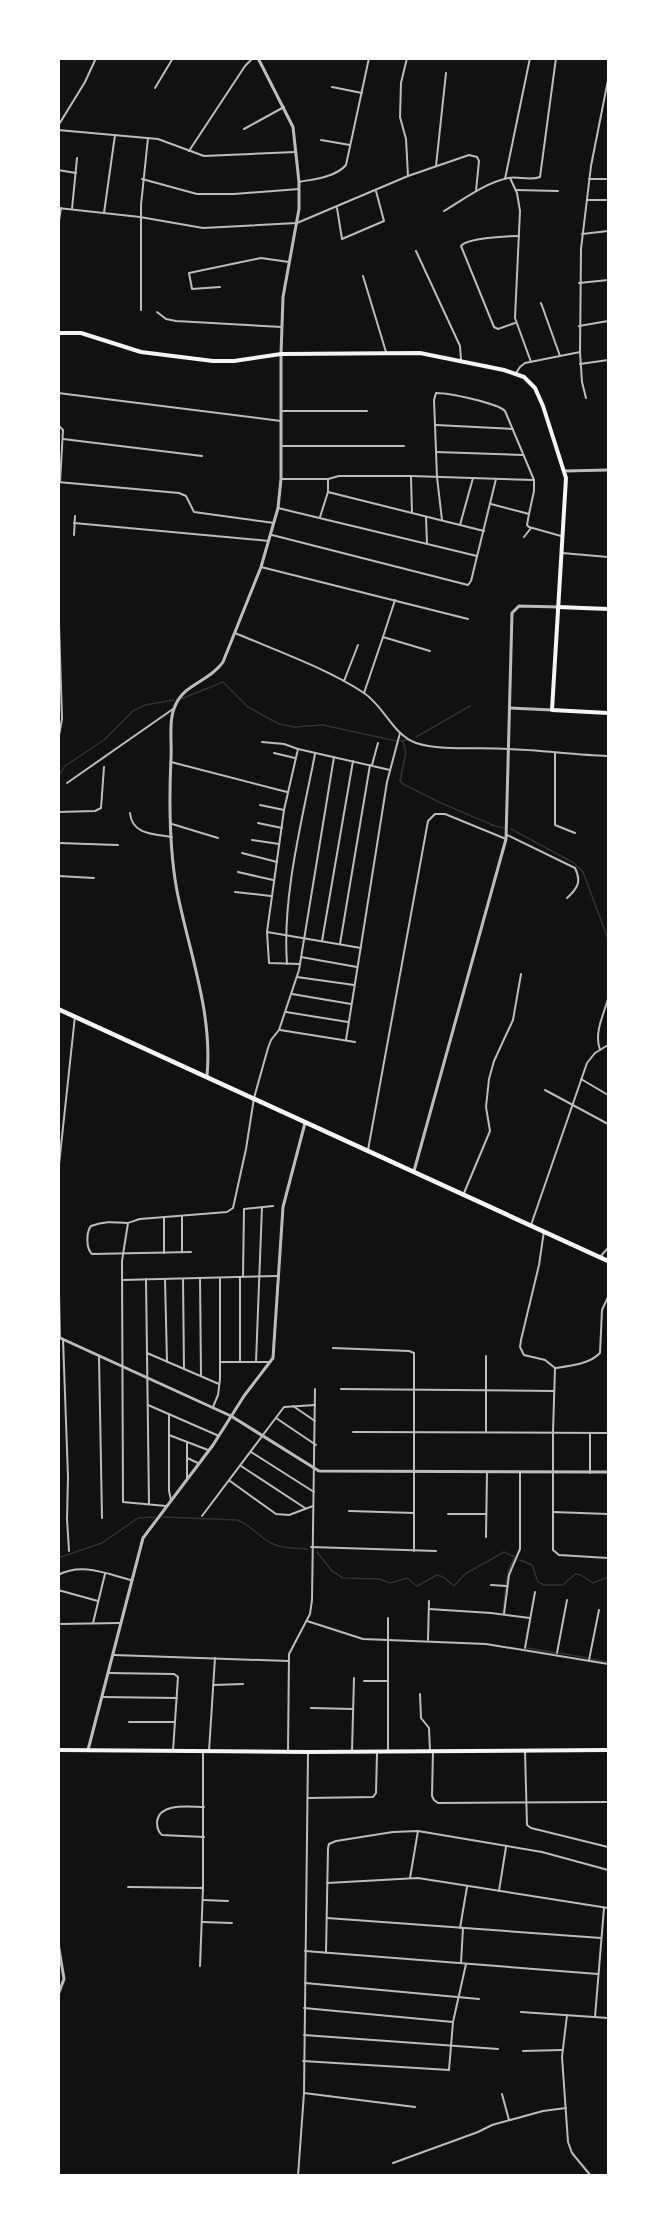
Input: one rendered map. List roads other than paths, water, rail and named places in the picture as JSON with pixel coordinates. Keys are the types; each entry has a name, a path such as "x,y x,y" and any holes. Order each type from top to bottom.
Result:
{"highway":[{"path":"58,1009 609,1261"}],"main road":[{"path":"58,333 89,335 141,352 225,362 281,354 386,352 427,354 516,373 530,382 540,398 565,471 564,537 552,710 609,713"},
{"path":"558,607 609,609"},
{"path":"58,1750 288,1752 609,1750"}],"street":[{"path":"96,58 58,128 167,141 189,151 209,156 296,152"},
{"path":"155,88 173,58"},
{"path":"189,151 245,66 253,58"},
{"path":"67,783 173,709 182,695 220,667 261,567 275,524 281,479 282,327 289,262 297,223 299,189 293,127 258,58"},
{"path":"298,182 330,174 343,168 348,160 369,58"},
{"path":"407,58 401,83 400,117 406,139 408,176"},
{"path":"505,179 530,58"},
{"path":"444,211 476,192 505,179 540,177 556,58"},
{"path":"436,166 446,73"},
{"path":"586,398 579,352 582,234 589,179 609,80"},
{"path":"332,87 362,93"},
{"path":"244,129 284,107"},
{"path":"104,214 115,135"},
{"path":"141,310 140,217 142,179 148,138"},
{"path":"321,140 351,145"},
{"path":"58,226 60,208 140,217 203,228 297,223 408,176 461,157 477,157 479,161 476,192"},
{"path":"72,210 77,158"},
{"path":"58,170 75,172"},
{"path":"510,178 516,190 520,211 515,323 531,362"},
{"path":"142,179 197,194 234,194 299,189"},
{"path":"589,179 609,179"},
{"path":"516,190 558,192"},
{"path":"337,207 342,239 384,221 376,191"},
{"path":"587,200 609,200"},
{"path":"582,234 609,231"},
{"path":"515,323 498,329 494,327 461,246 466,242 500,236 519,236"},
{"path":"416,251 460,346 461,360"},
{"path":"220,287 192,289 189,273 261,258 289,262"},
{"path":"363,276 386,352"},
{"path":"579,283 609,280"},
{"path":"541,303 560,356"},
{"path":"157,312 166,319 176,321 282,327"},
{"path":"579,326 609,321"},
{"path":"516,373 522,365 531,362 579,352"},
{"path":"580,364 609,360"},
{"path":"442,520 437,477 434,397 438,392 502,408 534,480 527,525 564,537"},
{"path":"58,393 281,421"},
{"path":"281,411 367,411"},
{"path":"58,425 62,427 63,439 59,482 179,493 186,496 194,512 275,524"},
{"path":"435,425 513,429"},
{"path":"63,439 202,456"},
{"path":"281,446 404,446"},
{"path":"436,452 524,455"},
{"path":"565,471 609,470"},
{"path":"281,479 411,476 534,480"},
{"path":"411,476 412,513"},
{"path":"460,525 473,478"},
{"path":"320,517 328,492 328,479"},
{"path":"272,535 466,585 471,581 496,479"},
{"path":"328,492 484,531"},
{"path":"491,504 529,514"},
{"path":"278,508 478,556"},
{"path":"74,535 75,516"},
{"path":"426,517 427,544"},
{"path":"74,523 270,542"},
{"path":"524,537 531,528"},
{"path":"562,553 609,557"},
{"path":"261,567 468,619"},
{"path":"58,593 61,728 58,741"},
{"path":"364,693 395,600"},
{"path":"414,1171 507,837 513,610 519,606 558,607"},
{"path":"235,633 364,693 374,701 400,733 414,742 431,746 609,756"},
{"path":"383,637 430,651"},
{"path":"344,682 358,645"},
{"path":"510,708 552,710"},
{"path":"173,709 172,837 177,890 208,1030 207,1076"},
{"path":"346,1040 390,770 400,733"},
{"path":"262,742 284,744 390,770"},
{"path":"340,944 371,765 378,743"},
{"path":"298,749 284,810 267,932 269,963 300,964"},
{"path":"274,753 295,758"},
{"path":"287,964 285,935 296,859 316,753"},
{"path":"555,753 555,825 575,833"},
{"path":"191,1252 90,1253 88,1230 91,1226 104,1222 128,1223 140,1219 226,1212 233,1208 254,1098 268,1048 286,1012 300,964 334,757"},
{"path":"322,942 353,761"},
{"path":"171,762 288,792"},
{"path":"58,812 99,810 102,806 104,767"},
{"path":"260,805 284,810"},
{"path":"130,813 131,822 136,829 172,837"},
{"path":"368,1150 428,821 435,814 445,814 507,837 575,868 579,877 578,885 567,898"},
{"path":"258,823 282,828"},
{"path":"172,824 218,838"},
{"path":"252,840 280,844"},
{"path":"58,843 118,845"},
{"path":"242,854 277,862"},
{"path":"238,872 274,880"},
{"path":"58,876 94,878"},
{"path":"235,892 272,896"},
{"path":"267,932 361,948"},
{"path":"301,957 357,967"},
{"path":"464,1193 490,1131 486,1107 489,1079 494,1061 513,1020 521,974"},
{"path":"297,977 354,985"},
{"path":"291,994 351,1004"},
{"path":"600,1050 597,1042 598,1032 609,999"},
{"path":"286,1012 349,1022"},
{"path":"58,1174 75,1016"},
{"path":"279,1030 355,1042"},
{"path":"531,1225 587,1063 600,1050 609,1045"},
{"path":"581,1079 608,1093"},
{"path":"545,1090 609,1124"},
{"path":"88,1750 143,1538 219,1436 244,1396 271,1362 275,1352 283,1207 306,1121"},
{"path":"240,1362 244,1209 273,1206"},
{"path":"256,1362 262,1207"},
{"path":"182,1216 182,1252"},
{"path":"164,1217 164,1253"},
{"path":"128,1223 122,1280 123,1502 166,1506"},
{"path":"544,1231 539,1265 520,1347 524,1355 545,1360 555,1368"},
{"path":"600,1257 609,1248"},
{"path":"58,1249 69,1551"},
{"path":"122,1280 279,1276"},
{"path":"183,1278 184,1369"},
{"path":"200,1278 201,1376"},
{"path":"213,1407 220,1384 220,1278"},
{"path":"165,1279 167,1362"},
{"path":"146,1280 149,1504"},
{"path":"555,1368 585,1361 600,1353 602,1310 609,1297"},
{"path":"61,1338 231,1416 315,1470 329,1472 609,1472"},
{"path":"333,1348 412,1352 415,1356 414,1551"},
{"path":"147,1353 220,1384"},
{"path":"486,1356 486,1432"},
{"path":"99,1357 102,1518"},
{"path":"221,1362 271,1362"},
{"path":"555,1368 553,1550 556,1554 609,1558"},
{"path":"288,1752 290,1648 307,1621 312,1600 315,1389"},
{"path":"342,1389 554,1391"},
{"path":"148,1405 219,1436"},
{"path":"292,1406 315,1422"},
{"path":"202,1516 284,1407 315,1406"},
{"path":"169,1414 171,1500"},
{"path":"276,1418 316,1445"},
{"path":"353,1432 609,1433"},
{"path":"590,1434 590,1473"},
{"path":"169,1435 208,1451"},
{"path":"187,1478 188,1442"},
{"path":"250,1452 314,1492"},
{"path":"187,1458 199,1464"},
{"path":"241,1466 305,1508"},
{"path":"486,1537 487,1472"},
{"path":"504,1614 510,1570 520,1549 520,1473"},
{"path":"230,1481 276,1514 289,1515 314,1506"},
{"path":"349,1511 414,1513"},
{"path":"553,1512 609,1514"},
{"path":"448,1514 486,1514"},
{"path":"312,1547 436,1551"},
{"path":"58,1575 72,1569 87,1568 131,1580"},
{"path":"93,1623 106,1573"},
{"path":"491,1585 507,1586"},
{"path":"58,1590 98,1601"},
{"path":"525,1649 535,1592"},
{"path":"557,1654 567,1600"},
{"path":"428,1641 429,1601"},
{"path":"429,1609 531,1618"},
{"path":"588,1660 599,1610"},
{"path":"388,1618 388,1751"},
{"path":"307,1621 354,1637 388,1641 479,1643 609,1664"},
{"path":"58,1624 120,1623"},
{"path":"112,1655 288,1661"},
{"path":"209,1751 215,1658"},
{"path":"108,1673 176,1675 179,1681 173,1751"},
{"path":"352,1752 354,1678"},
{"path":"364,1681 388,1681"},
{"path":"213,1685 243,1684"},
{"path":"420,1694 421,1718 429,1728 432,1751 432,1796 435,1802 609,1802"},
{"path":"102,1697 177,1698"},
{"path":"311,1708 353,1709"},
{"path":"129,1722 175,1722"},
{"path":"200,1965 204,1837 203,1751"},
{"path":"308,1798 373,1797 376,1793 376,1751"},
{"path":"525,1751 525,1821 528,1827 609,1847"},
{"path":"298,2175 304,2093 308,1752"},
{"path":"204,1807 167,1809 160,1814 158,1821 158,1830 162,1835 204,1837"},
{"path":"326,1953 329,1844 336,1841 385,1833 418,1831 542,1852 609,1870"},
{"path":"410,1878 418,1831"},
{"path":"499,1891 506,1847"},
{"path":"327,1883 410,1878 609,1908"},
{"path":"128,1887 203,1888"},
{"path":"461,1963 466,1887"},
{"path":"203,1900 228,1901"},
{"path":"595,2017 604,1908"},
{"path":"327,1918 601,1938"},
{"path":"202,1922 232,1923"},
{"path":"58,1943 64,1979 58,1995"},
{"path":"305,1952 598,1974"},
{"path":"303,2061 449,2070 453,2022 466,1964"},
{"path":"305,1983 479,1999"},
{"path":"304,2008 453,2022"},
{"path":"521,2012 609,2018"},
{"path":"567,2015 563,2050 570,2149 591,2175"},
{"path":"304,2035 498,2049"},
{"path":"523,2051 563,2050"},
{"path":"304,2093 415,2107"},
{"path":"502,2094 509,2120"},
{"path":"393,2163 509,2120 543,2111 566,2108"}],"waterway":[{"path":"181,699 223,682 248,707 279,724 294,727 323,725 396,741"},
{"path":"58,777 65,766 104,740 133,711 145,705 174,700"},
{"path":"416,737 470,706"},
{"path":"401,741 407,740"},
{"path":"403,741 406,752 400,781 403,784 441,803 504,828"},
{"path":"511,829 574,863 583,872 608,939"},
{"path":"58,1558 102,1543 138,1518 155,1517"},
{"path":"162,1517 237,1520 273,1544 286,1548 307,1549"},
{"path":"317,1552 332,1571 343,1578 379,1579 390,1583 407,1578 417,1586 437,1575 454,1586 465,1574 504,1552 515,1557 509,1569 506,1584"},
{"path":"520,1560 532,1565 538,1582 544,1585 563,1585 575,1574 593,1583 608,1577"},
{"path":"503,1612 506,1587"},
{"path":"527,1648 556,1653"},
{"path":"559,1653 588,1658"},
{"path":"590,1659 608,1662"}]}
